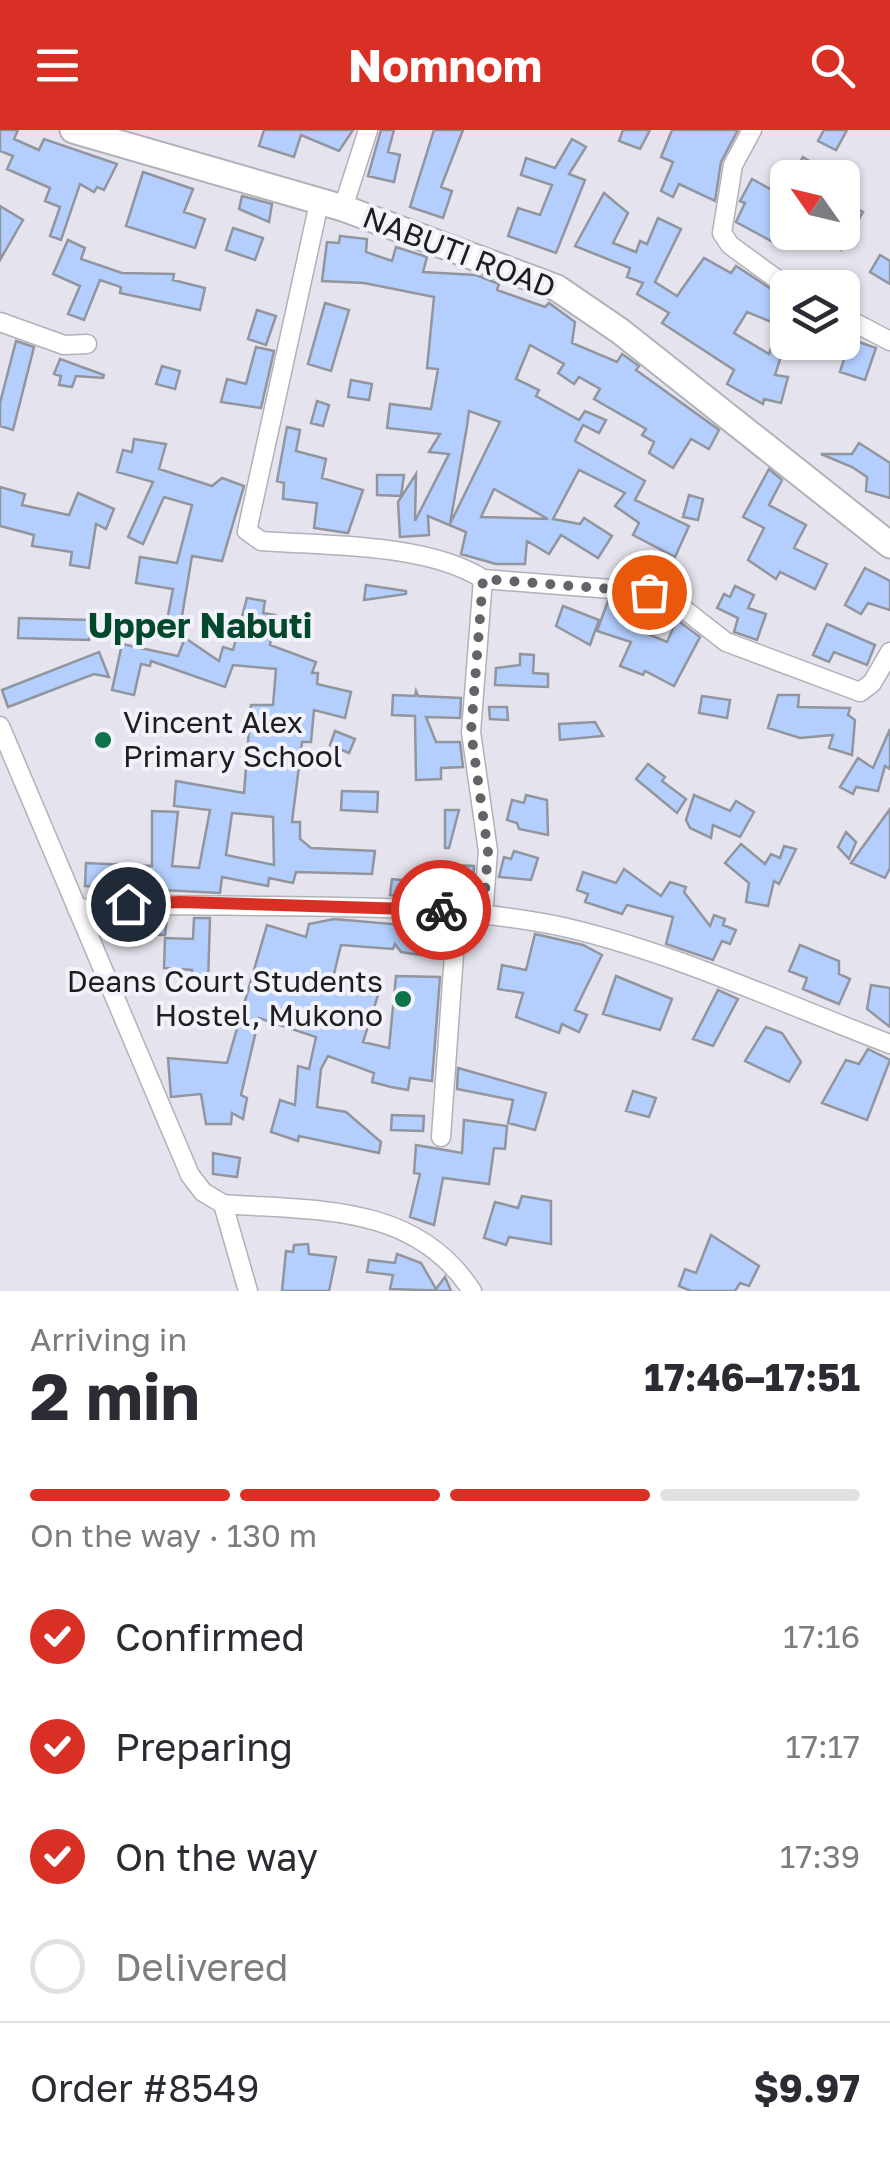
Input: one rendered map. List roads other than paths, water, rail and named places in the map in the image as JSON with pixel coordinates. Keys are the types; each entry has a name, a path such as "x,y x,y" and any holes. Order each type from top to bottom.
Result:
{"street":[{"name":"NABUTI ROAD","path":"73,130 331,206 557,288 620,331 890,545"},
{"path":"368,130 331,206 247,531 260,542 368,549 455,564 483,579 632,588 671,599 726,642 860,692 872,682 890,652"},
{"path":"752,130 732,165 722,233 730,245 770,274"},
{"path":"0,322 64,345 87,344"},
{"path":"860,325 890,341"},
{"path":"483,579 471,732 488,851 483,917"},
{"path":"0,726 190,1175 203,1192 223,1204 384,1220 443,1254 472,1291"},
{"path":"77,909 180,902 452,912 552,925 600,937 890,1044"},
{"path":"442,1137 455,940 452,912"},
{"path":"223,1204 248,1291"}],"place":[{"name":"Vincent Alex Primary School","path":"103,740"},
{"name":"Deans Court Students Hostel, Mukono","path":"403,999"}],"district":[{"name":"Upper Nabuti","path":"200,626"}]}
